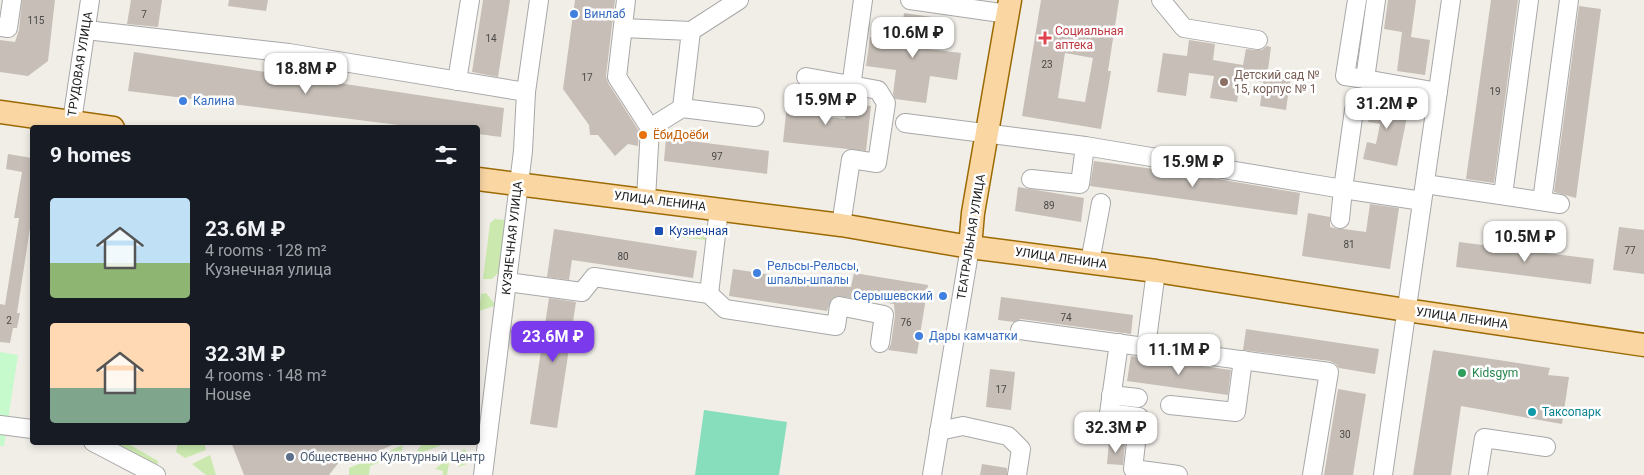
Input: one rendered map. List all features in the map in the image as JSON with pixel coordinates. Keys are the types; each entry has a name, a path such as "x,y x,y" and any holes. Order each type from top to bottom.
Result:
{"main road":[{"name":"ТЕАТРАЛЬНАЯ УЛИЦА","path":"970,247 974,213 1009,7"},
{"path":"0,112 71,125"},
{"name":"УЛИЦА ЛЕНИНА","path":"480,179 841,225 970,247 1090,262 1644,345"}],"street":[{"path":"0,27 8,28 12,0"},
{"name":"ТРУДОВАЯ УЛИЦА","path":"71,125 90,0"},
{"path":"457,82 470,0"},
{"name":"КУЗНЕЧНАЯ УЛИЦА","path":"483,475 523,151 526,92 539,0"},
{"path":"626,0 617,77 650,128 646,199"},
{"path":"623,28 691,31 740,0"},
{"path":"852,80 863,0"},
{"path":"910,0 1009,7"},
{"path":"1161,0 1184,28 1258,40"},
{"path":"1357,0 1345,76 1438,92"},
{"path":"1365,79 1376,0"},
{"path":"1383,475 1451,0"},
{"path":"1503,195 1529,0"},
{"path":"1542,201 1569,0"},
{"path":"86,30 289,53 526,92"},
{"path":"682,108 691,31"},
{"path":"806,77 878,90 886,103 877,163 851,159 841,225"},
{"path":"650,128 682,108 755,117"},
{"path":"1340,220 1354,110"},
{"path":"905,123 1085,146 1344,189 1503,195 1560,204"},
{"path":"1031,179 1080,184 1085,146"},
{"path":"1090,262 1101,203"},
{"path":"709,294 719,209"},
{"name":"ТЕАТРАЛЬНАЯ УЛИЦА","path":"932,475 970,247"},
{"path":"1146,347 1156,272"},
{"path":"507,282 582,292 594,277 709,294 725,309 836,326 840,306 884,315 880,343"},
{"path":"1020,330 1329,372 1312,475"},
{"path":"1119,343 1109,413 1139,417 1133,469 1178,475"},
{"path":"1170,405 1236,412 1242,360"},
{"path":"1111,395 1138,398"},
{"path":"0,425 30,429"},
{"path":"939,431 963,426 1008,436 1021,449 1017,475"},
{"path":"1478,475 1484,438 1546,447"},
{"path":"98,445 156,475"}],"green space":[{"path":"495,219 505,220 499,272 492,279 483,279 490,223"},
{"path":"669,227 700,227 707,230 706,240 669,236"},
{"path":"486,293 494,303 494,306 480,311 481,294"},
{"path":"0,352 18,355 4,446 0,446"},
{"path":"704,410 787,422 779,475 695,475"},
{"path":"112,445 130,445 158,461 157,468"},
{"path":"177,445 205,445 206,450 185,458 176,452"},
{"path":"403,445 401,454 370,466 369,475 349,475 349,468"},
{"path":"421,445 442,445 413,456"},
{"path":"464,449 471,454 473,462 458,467 460,452"},
{"path":"210,455 216,475 206,475 192,464"},
{"path":"450,457 447,475 443,475 443,471 435,469"}],"building":[{"path":"22,0 55,0 48,61 28,76 0,72 0,40 15,42 19,30"},
{"path":"131,0 162,0 158,27 127,24"},
{"path":"229,0 268,0 266,11 228,6"},
{"path":"483,0 510,0 498,77 472,72"},
{"path":"575,0 615,0 606,76 608,83 639,131 638,146 628,144 615,156 598,135 590,135 589,125 563,89"},
{"path":"1041,0 1119,0 1108,71 1111,71 1101,129 1022,116","holes":["1065,53 1093,58 1085,102 1058,98"]},
{"path":"1388,0 1416,0 1411,37 1430,40 1425,75 1397,71 1402,32 1384,29"},
{"path":"1491,0 1518,0 1494,183 1466,179"},
{"path":"1579,6 1601,9 1576,198 1554,192"},
{"path":"904,13 932,17 928,49 961,53 957,80 930,76 926,103 895,99 893,94 896,70 866,66 870,37 900,41"},
{"path":"1189,40 1215,44 1213,60 1243,65 1246,49 1262,50 1267,46 1271,47 1268,70 1291,74 1286,110 1260,106 1263,82 1241,79 1237,102 1210,98 1214,76 1189,73 1186,96 1157,92 1163,53 1187,56"},
{"path":"134,52 504,108 501,137 480,134 480,125 398,125 128,91"},
{"path":"788,95 816,98 814,115 845,119 847,103 871,106 866,151 783,142"},
{"path":"1373,95 1410,102 1397,166 1363,159 1367,142 1376,144 1380,124 1368,122"},
{"path":"666,138 769,151 767,174 664,161"},
{"path":"8,154 30,158 30,228 17,313 20,313 17,328 13,328 10,343 0,342 0,304 5,305 19,218 14,218 22,172 6,169"},
{"path":"1094,161 1176,172 1300,193 1297,215 1090,186"},
{"path":"1018,187 1084,198 1081,222 1015,211"},
{"path":"1370,204 1399,208 1390,269 1302,256 1308,213 1330,217 1330,227 1366,232"},
{"path":"1619,227 1644,230 1644,274 1613,270"},
{"path":"554,229 697,251 693,278 572,260 569,280 547,277"},
{"path":"1459,242 1594,259 1591,284 1456,267"},
{"path":"733,269 851,287 854,273 928,285 917,354 888,350 891,344 895,316 894,304 837,296 831,300 827,311 729,296"},
{"path":"1001,297 1133,315 1131,334 1021,319 1014,322 998,320"},
{"path":"549,298 576,302 557,428 530,424"},
{"path":"1246,329 1379,349 1375,374 1339,368 1330,361 1243,350"},
{"name":"Таксопарк","path":"1433,350 1550,368 1548,375 1569,377 1562,424 1461,406 1451,475 1413,475"},
{"path":"1131,356 1231,370 1228,395 1127,381"},
{"path":"990,369 1015,372 1011,410 986,407"},
{"path":"1338,389 1366,394 1353,475 1324,475"},
{"path":"1109,442 1125,444 1123,465 1107,464"},
{"name":"Общественно Культурный Центр","path":"232,445 392,445 356,461 347,452 329,475 244,475"},
{"path":"982,464 1007,468 1007,475 980,475"}],"place":[{"name":"Винлаб","path":"574,14"},
{"name":"Социальная аптека","path":"1045,38"},
{"name":"Детский сад № 15, корпус № 1","path":"1224,82"},
{"name":"Калина","path":"183,101"},
{"name":"ЁбиДоёби","path":"643,135"},
{"name":"Кузнечная","path":"659,231"},
{"name":"Рельсы-Рельсы, шпалы-шпалы","path":"757,273"},
{"name":"Серышевский","path":"943,296"},
{"name":"Дары камчатки","path":"919,336"},
{"name":"Kidsgym","path":"1462,373"},
{"name":"Таксопарк","path":"1532,412"},
{"name":"Общественно Культурный Центр","path":"290,457"}]}
